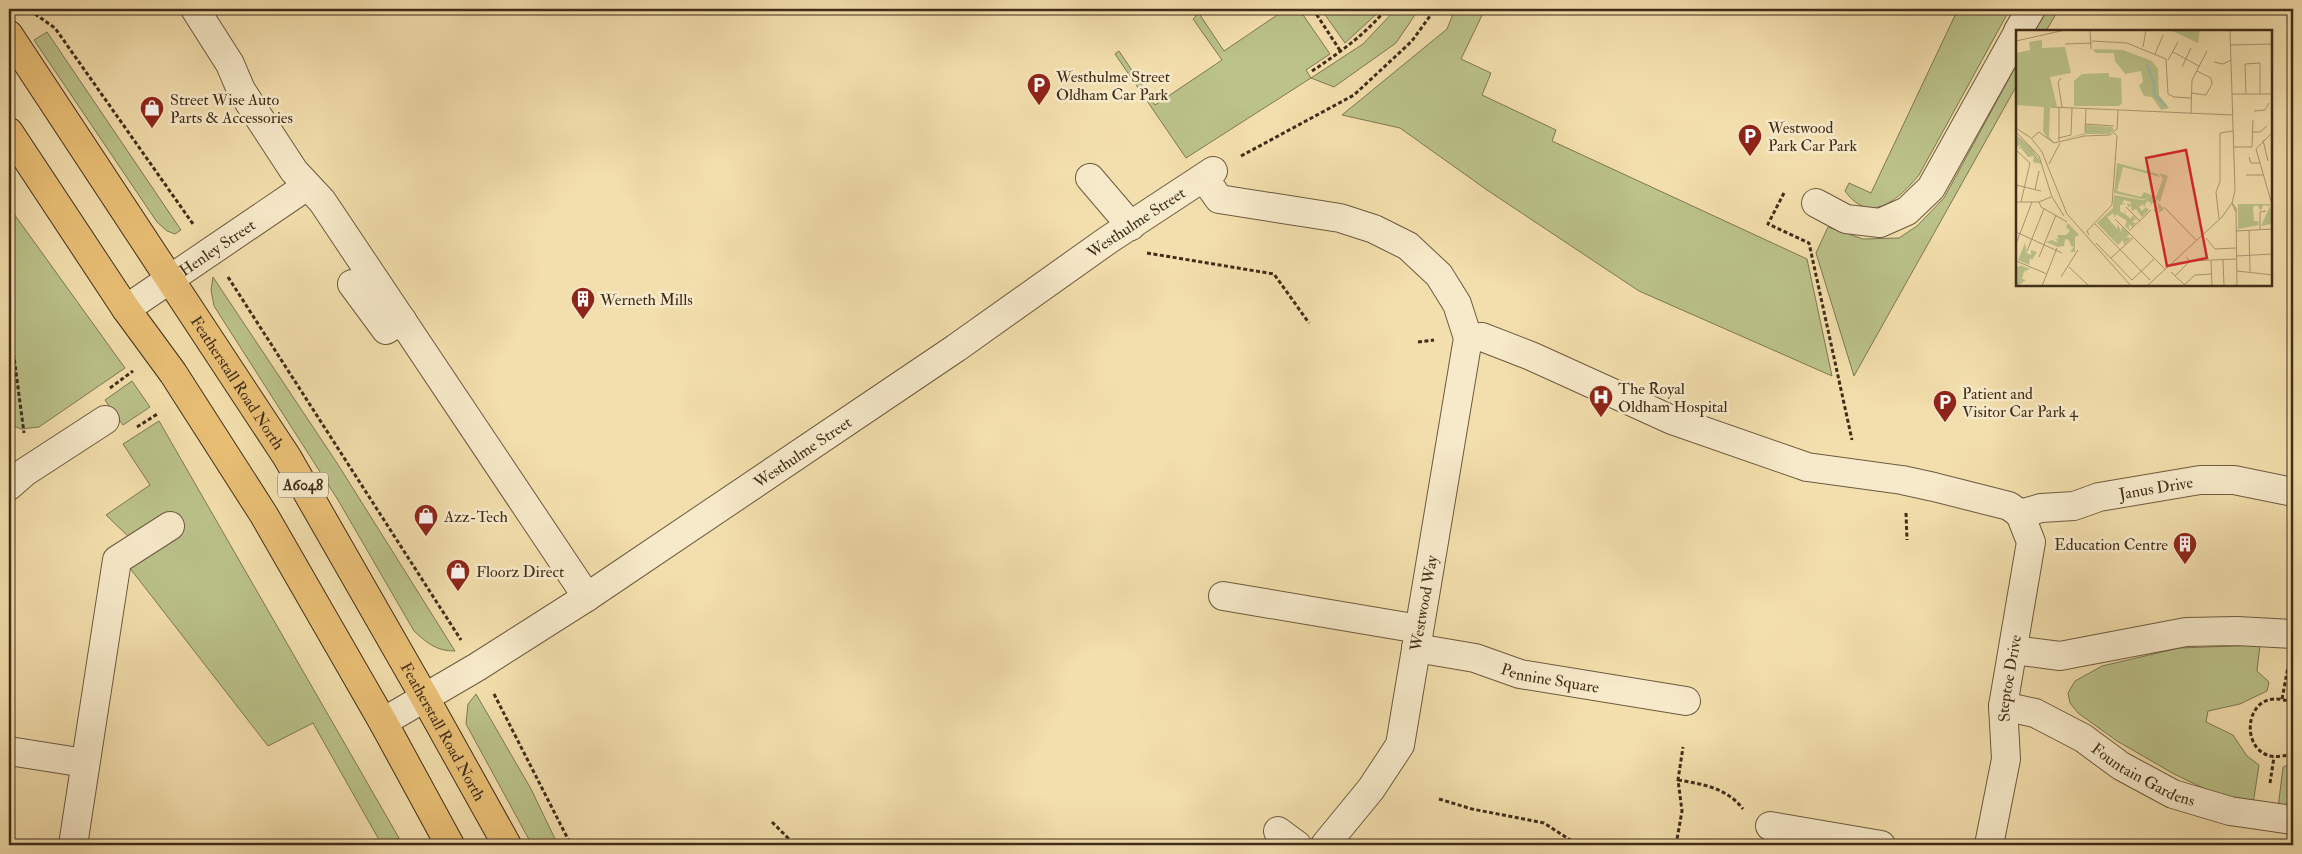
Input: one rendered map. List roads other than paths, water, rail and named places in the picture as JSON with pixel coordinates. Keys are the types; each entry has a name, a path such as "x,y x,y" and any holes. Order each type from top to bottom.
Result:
{"main road":[{"name":"Featherstall Road North","path":"9,36 287,457 507,845"},
{"name":"A6048","path":"9,132 126,308 173,373 264,515 384,722 450,845"}],"street":[{"path":"195,9 230,64 241,90 294,171 322,201 587,598"},
{"path":"2019,30 2030,9"},
{"path":"1816,203 1846,219 1880,223 1906,211 1931,188 2016,36"},
{"name":"Westhulme Street","path":"384,722 587,598 956,348 998,316 1208,174 1219,199 1340,218 1374,229 1408,246 1439,276 1458,304 1468,338"},
{"path":"1090,178 1130,226"},
{"name":"Henley Street","path":"126,308 307,186"},
{"path":"352,284 386,330 402,320"},
{"path":"1468,338 1482,337 1532,356 1672,420 1808,467 1902,480 1943,489 2009,506 2020,514"},
{"name":"Westwood Way","path":"1325,845 1371,790 1400,745 1468,338"},
{"path":"9,483 105,420"},
{"name":"Janus Drive","path":"2020,514 2041,508 2074,506 2099,497 2200,480 2234,480 2293,492"},
{"name":"Steptoe Drive","path":"1989,845 2006,759 2002,706 2031,542 2020,514"},
{"path":"73,845 117,560 170,526"},
{"name":"Pennine Square","path":"1223,596 1417,638 1520,674 1686,701"},
{"path":"2013,650 2060,656 2186,632 2236,631 2293,634"},
{"name":"Fountain Gardens","path":"2002,706 2035,713 2051,721 2083,738 2121,766 2173,794 2230,811 2293,820"},
{"path":"9,751 85,762"},
{"path":"1770,826 1881,845"}],"place":[{"name":"Westhulme Street Oldham Car Park","path":"1039,106"},
{"name":"Street Wise Auto Parts & Accessories","path":"152,129"},
{"name":"Westwood Park Car Park","path":"1750,157"},
{"name":"Werneth Mills","path":"583,320"},
{"name":"The Royal Oldham Hospital","path":"1601,418"},
{"name":"Patient and Visitor Car Park 4","path":"1945,423"},
{"name":"Azz-Tech","path":"426,537"},
{"name":"Education Centre","path":"2185,565"},
{"name":"Floorz Direct","path":"458,592"}]}
